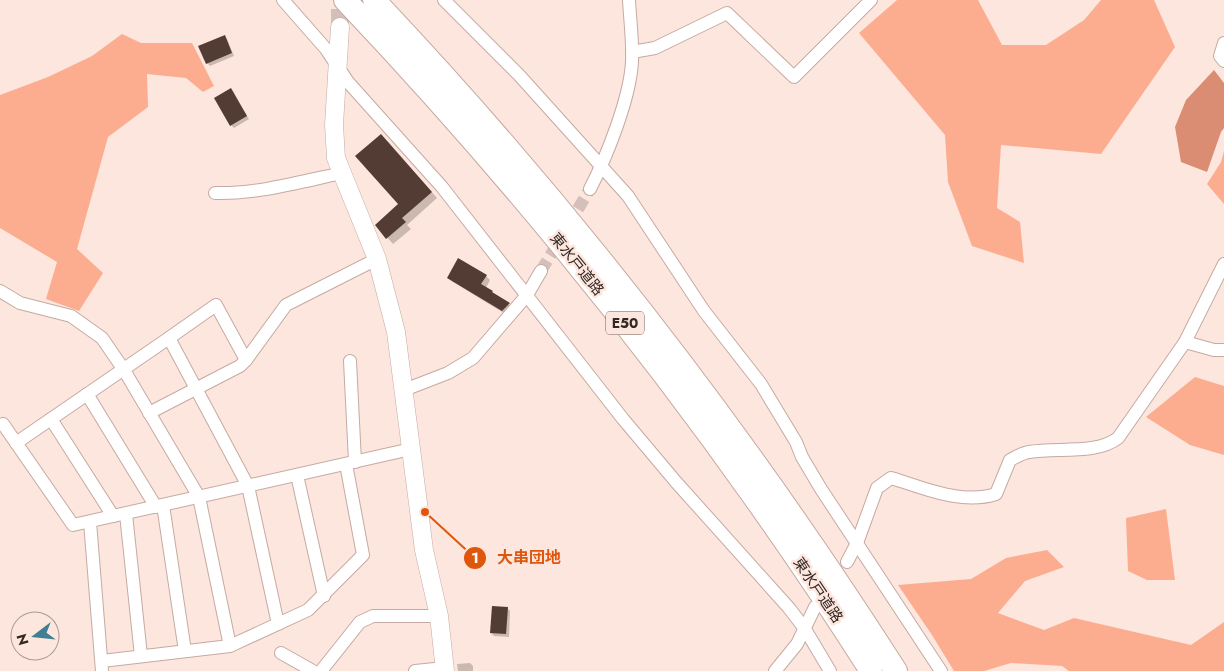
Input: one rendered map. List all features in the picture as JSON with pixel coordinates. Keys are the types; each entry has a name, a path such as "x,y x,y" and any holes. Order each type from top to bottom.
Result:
{"highway":[{"name":"東水戸道路","path":"345,0 470,137 553,234 645,348 771,520 871,671"},
{"name":"東水戸道路","path":"374,0 488,124 661,335 787,506 896,671"}],"street":[{"path":"283,0 326,49 348,82 442,188 623,419 789,608 805,629 830,671"},
{"path":"444,0 520,75 628,196 704,311 761,384 796,442 820,489 941,671"},
{"path":"590,189 602,167 624,101 632,62 629,0"},
{"path":"632,52 655,48 727,13 794,77 871,0"},
{"path":"340,27 334,144 336,158 377,259 390,305 396,332 424,550 439,616 445,670 415,671"},
{"path":"1224,43 1220,56 1224,61"},
{"path":"214,193 237,194 259,191 342,173"},
{"path":"149,413 240,366 286,305 377,259"},
{"path":"846,562 857,543 877,488 891,478 952,496 982,498 996,494 1010,460 1027,452 1097,447 1110,444 1118,438 1185,342 1224,264"},
{"path":"404,390 448,373 472,358 527,295 542,271"},
{"path":"0,291 20,303 71,316 102,338 124,370 199,497 230,646"},
{"path":"16,443 216,305 246,360"},
{"path":"169,338 248,486 278,624"},
{"path":"1185,342 1200,347 1224,350"},
{"path":"90,522 102,666 141,656 230,646 308,610 363,555 350,463 350,360"},
{"path":"87,394 160,506 185,651"},
{"path":"51,419 120,515 141,656"},
{"path":"3,424 73,525 411,449"},
{"path":"298,475 324,596"},
{"path":"775,671 797,644 815,607"},
{"path":"321,671 360,622 373,616 439,616"},
{"path":"281,653 313,671"}],"shaded area":[{"path":"897,0 978,0 1002,45 1046,45 1084,20 1101,0 1154,0 1175,47 1101,154 1001,145 997,208 1020,222 1024,263 972,246 948,182 945,135 859,33"},
{"path":"122,34 141,43 192,43 214,86 203,92 186,78 147,74 148,107 108,137 77,249 103,273 79,311 46,299 57,262 0,228 0,95 48,77 92,56"},
{"path":"1214,70 1224,83 1224,128 1207,172 1181,162 1175,127 1186,100"},
{"path":"1224,151 1224,204 1207,184 1221,162"},
{"path":"1195,377 1224,386 1224,455 1190,445 1146,417"},
{"path":"1166,509 1175,580 1147,580 1128,571 1126,518"},
{"path":"1047,550 1064,567 1025,581 998,613 1044,630 1074,618 1191,645 1224,622 1224,671 1069,671 1062,666 1011,663 984,671 954,671 898,585 971,579 1006,558"}],"building":[{"path":"225,35 232,53 206,64 198,46"},
{"path":"231,88 247,116 230,126 214,98"},
{"path":"381,134 432,192 402,218 406,222 386,239 375,225 398,204 355,156"},
{"path":"458,258 487,275 481,284 510,303 502,311 447,278"},
{"path":"492,606 508,607 506,634 490,633"}],"tunnel":[{"path":"340,0 340,27"},
{"path":"541,271 590,189"}],"place":[{"name":"大串団地","path":"425,512"}]}
